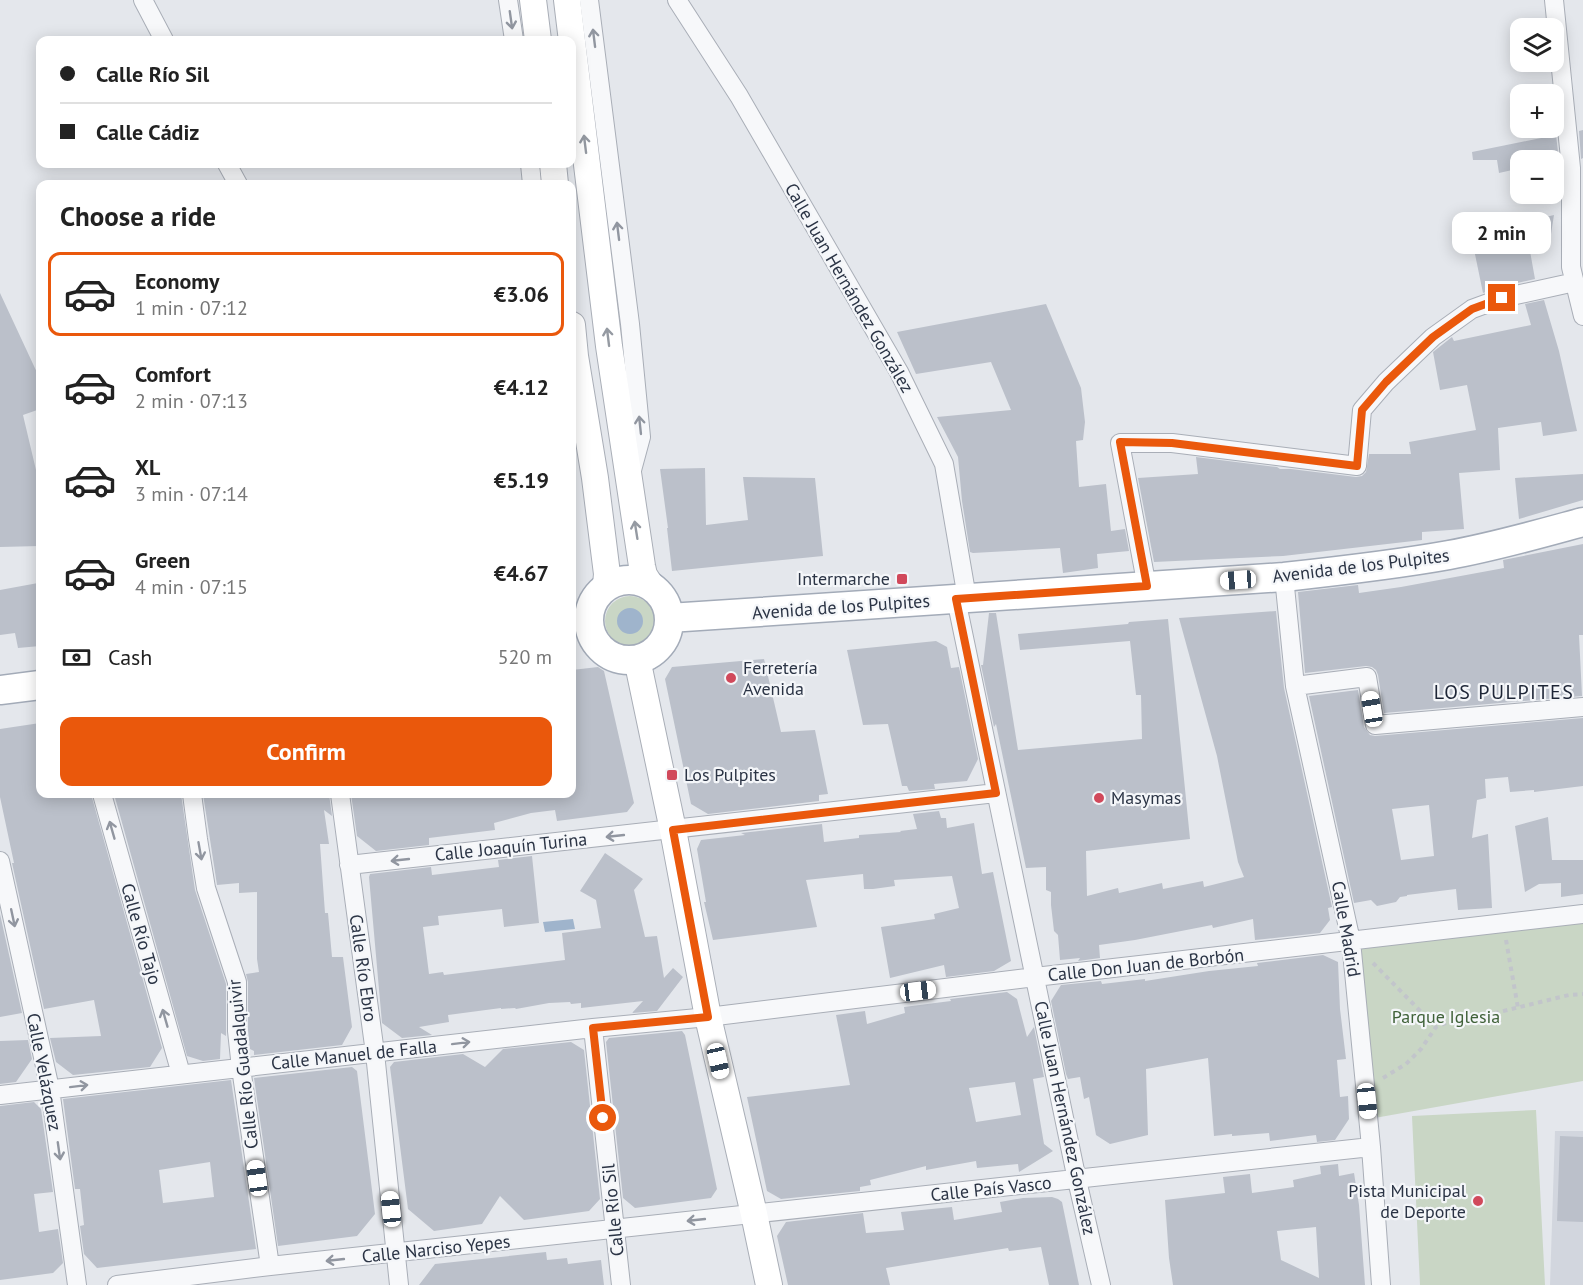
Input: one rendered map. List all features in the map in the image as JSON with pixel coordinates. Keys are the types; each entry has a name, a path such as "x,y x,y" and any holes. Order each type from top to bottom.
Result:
{"main road":[{"path":"533,0 538,36"},
{"path":"567,0 571,36"},
{"path":"576,74 609,346 642,566 644,575 664,601 669,618 666,637 659,647 650,655 637,659 615,658 598,645 593,636 581,628 598,596 612,584 631,580 651,586"},
{"path":"576,362 595,478 607,574 604,590"},
{"name":"Avenida de los Pulpites","path":"669,618 1284,577 1376,567 1450,555 1518,540 1583,522"},
{"path":"637,659 673,830 708,1017 769,1285"},
{"path":"0,690 36,686"}],"street":[{"path":"143,0 162,36"},
{"path":"508,0 512,36"},
{"path":"589,0 641,437 629,482"},
{"name":"Calle Juan Hernández González","path":"677,0 739,96 899,372 944,464 961,599 996,793 1101,1285"},
{"path":"1554,0 1577,220 1571,267 1583,316"},
{"path":"1147,586 1120,442 1172,443 1357,466 1362,410 1386,382 1433,337 1472,309 1502,298 1575,282"},
{"path":"576,429 595,478"},
{"name":"Calle Madrid","path":"1284,577 1295,686 1351,941 1382,1285"},
{"path":"1295,686 1367,677 1374,725 1583,707"},
{"name":"Calle Joaquín Turina","path":"349,865 996,793"},
{"name":"Calle Río Tajo","path":"103,798 180,1074"},
{"name":"Calle Río Guadalquivir","path":"193,798 206,888 237,982 237,1031 241,1068 270,1266"},
{"name":"Calle Río Ebro","path":"341,798 375,1053 399,1285"},
{"name":"Calle Velázquez","path":"0,861 50,1089 77,1285"},
{"name":"Calle Don Juan de Borbón","path":"708,1017 1583,914"},
{"name":"Calle Manuel de Falla","path":"0,1095 708,1017"},
{"name":"Calle Río Sil","path":"593,1028 621,1285"},
{"name":"Calle País Vasco","path":"754,1214 1371,1147"},
{"name":"Calle Narciso Yepes","path":"117,1285 270,1266 754,1214"}],"path":[{"path":"1503,923 1518,1008"},
{"path":"1351,941 1436,1027"},
{"path":"1365,1083 1387,1077 1406,1064 1436,1027 1456,1019 1583,994"}],"shaded area":[{"path":"1555,1131 1583,1131 1583,1285 1550,1285"}],"green space":[{"path":"625,596 635,596 648,603 655,616 655,626 648,639 635,646 625,646 616,642 609,635 605,626 605,616 609,607 616,600"},
{"name":"Parque Iglesia","path":"1583,914 1583,1081 1369,1119 1351,941"},
{"name":"Pista Municipal de Deporte","path":"1536,1110 1545,1285 1420,1285 1412,1116"}],"water":[{"path":"630,608 639,612 643,621 639,630 630,634 621,630 617,621 621,612"},
{"path":"573,919 575,929 545,932 543,922"}],"building":[{"path":"1583,130 1583,158 1581,159 1579,131"},
{"path":"1541,138 1556,138 1558,150 1510,150 1510,170 1499,173 1497,160 1473,160 1472,152"},
{"path":"1554,215 1551,234 1528,240 1535,279 1483,293 1470,230 1521,218 1521,223"},
{"path":"0,293 36,370 36,410 23,415 36,470 36,546 0,547"},
{"path":"1544,300 1559,351 1577,431 1543,436 1541,422 1498,428 1500,470 1459,473 1464,529 1422,532 1422,540 1283,556 1154,562 1138,478 1198,474 1196,457 1356,477 1366,472 1369,454 1411,454 1409,442 1476,430 1467,385 1440,390 1433,352 1452,337 1454,341 1531,325 1525,304"},
{"path":"1046,304 1081,388 1085,422 1083,440 1076,441 1079,487 1106,484 1111,531 1125,529 1129,551 1097,554 1098,568 1063,573 1060,548 970,552 958,457 937,417 1011,410 991,362 916,374 897,332"},
{"path":"705,468 706,525 748,520 743,477 815,478 823,556 672,571 660,469"},
{"path":"1583,474 1583,500 1519,519 1515,478"},
{"path":"1583,544 1583,635 1579,635 1582,696 1384,713 1378,675 1372,667 1305,673 1298,592 1358,585 1359,593 1401,587 1504,568 1503,560"},
{"path":"36,583 36,646 18,648 15,633 0,635 0,590"},
{"path":"1276,611 1284,688 1332,907 1328,908 1330,920 1320,933 1255,940 1253,919 1213,928 1212,925 1099,945 1100,958 1078,961 1080,958 1060,960 1058,935 1054,931 1051,892 1046,890 1046,867 1026,868 996,724 994,727 981,665 983,665 989,613 996,613 1018,750 1142,739 1141,695 1136,695 1130,641 1020,650 1018,634 1168,619 1190,839 1086,851 1087,896 1118,888 1119,893 1162,883 1163,889 1203,881 1204,887 1244,877 1238,862 1217,756 1179,618"},
{"path":"936,641 947,647 951,668 959,667 978,759 967,781 934,784 935,789 909,791 907,786 902,786 888,724 863,725 847,650"},
{"path":"764,659 781,732 815,730 828,794 819,795 819,801 708,814 691,804 665,679 672,667"},
{"path":"598,667 604,671 634,803 627,812 557,821 555,810 531,813 494,823 495,830 429,838 429,845 376,851 357,836 352,798 576,798 576,670"},
{"path":"1358,690 1364,727 1370,735 1375,736 1583,718 1583,786 1534,792 1534,790 1510,792 1508,777 1485,779 1486,798 1477,800 1472,838 1488,834 1492,908 1458,910 1456,889 1407,895 1400,897 1396,902 1377,906 1371,900 1354,903 1309,696","holes":["1429,805 1434,856 1401,860 1392,809"]},
{"path":"36,724 36,798 92,798 162,1048 150,1067 73,1075 56,1062 50,1038 101,1036 94,1000 44,1009 0,797 0,729"},
{"path":"115,798 182,798 195,890 226,984 226,1036 221,1033 220,1059 203,1061 187,1056"},
{"path":"204,798 330,798 332,816 324,810 329,844 320,844 325,913 328,913 332,957 343,957 352,1027 342,1045 254,1055 254,1051 250,1049 248,1030 246,974 259,972 257,892 239,893 239,883 217,885"},
{"path":"939,811 941,818 946,818 947,828 974,823 982,874 993,872 1011,961 994,971 946,977 944,965 890,978 881,927 935,919 934,914 959,908 952,876 894,880 895,886 873,889 864,889 863,874 806,880 817,927 713,940 704,902 706,902 697,849 701,840 822,824 824,842 859,838 859,835 917,829 913,814"},
{"path":"1548,817 1552,860 1583,860 1583,894 1561,897 1561,883 1539,884 1525,892 1515,826"},
{"path":"605,853 643,879 634,890 645,937 657,936 664,978 673,968 683,977 657,1011 632,1013 643,1001 581,1008 581,1003 571,1004 570,1002 516,1009 501,1008 448,1015 449,1022 419,1027 432,1035 402,1038 382,1023 370,874 431,867 432,875 499,867 498,860 532,856 539,923 504,927 502,909 438,916 439,925 423,927 429,974 443,972 444,975 565,960 562,933 601,928 596,900 580,891"},
{"path":"0,914 22,1013 0,1017"},
{"path":"1323,955 1338,962 1340,1009 1346,1059 1337,1060 1340,1097 1348,1096 1349,1119 1335,1140 1317,1142 1316,1135 1270,1141 1269,1133 1214,1136 1208,1058 1146,1069 1148,1135 1110,1144 1096,1135 1089,1097 1084,1099 1080,1077 1068,1079 1066,1074 1051,1001 1061,985 1101,981 1102,984 1145,979 1145,981"},
{"path":"1007,992 1017,999 1027,1037 1034,1027 1044,1077 1033,1079 1044,1144 1053,1151 1019,1172 1018,1164 977,1168 976,1161 926,1170 926,1166 870,1180 871,1185 860,1187 860,1191 781,1199 767,1191 747,1097 850,1085 836,1015 865,1011 867,1024 905,1013 904,1007 951,1001 950,999","holes":["1015,1082 1021,1115 976,1122 969,1088"]},
{"path":"682,1031 685,1035 717,1189 711,1198 635,1208 623,1198 606,1042 609,1038"},
{"path":"28,1040 32,1059 16,1082 0,1084 0,1041"},
{"path":"571,1042 584,1050 600,1199 589,1211 524,1220 500,1196 482,1224 434,1231 408,1209 390,1067 394,1062 463,1054 485,1067 503,1049"},
{"path":"352,1067 357,1071 375,1214 357,1236 278,1246 254,1078"},
{"path":"231,1080 256,1249 97,1268 84,1254 80,1226 84,1225 80,1189 75,1189 63,1099","holes":["210,1162 214,1197 163,1203 159,1170"]},
{"path":"34,1102 41,1109 53,1192 34,1194 39,1232 58,1229 63,1263 53,1273 0,1280 0,1106"},
{"path":"1560,1136 1583,1137 1583,1222 1557,1221"},
{"path":"1338,1164 1339,1176 1354,1173 1359,1205 1365,1285 1173,1285 1165,1200 1225,1193 1223,1177 1250,1174 1252,1193 1294,1187 1293,1180 1321,1174 1320,1166","holes":["1316,1227 1319,1278 1281,1260 1277,1231"]},
{"path":"1052,1197 1062,1202 1079,1285 1049,1285 1041,1247 1009,1251 1008,1248 886,1268 890,1285 788,1285 777,1236 786,1222 863,1213 866,1233 904,1230 901,1212 952,1207 954,1220 1002,1212 1000,1202"},
{"path":"546,1252 547,1260 567,1258 568,1264 601,1260 604,1285 419,1285 435,1264"}],"place":[{"name":"Intermarche","path":"902,579"},
{"name":"Ferretería Avenida","path":"731,678"},
{"name":"Los Pulpites","path":"672,775"},
{"name":"Masymas","path":"1099,798"},
{"name":"Pista Municipal de Deporte","path":"1478,1201"}],"district":[{"name":"LOS PULPITES","path":"1504,692"}],"route":[{"path":"603,1118 593,1028 708,1017 673,830 996,793 956,599 1147,586 1120,442 1172,443 1357,466 1362,410 1386,382 1433,337 1472,309 1502,298"}]}
